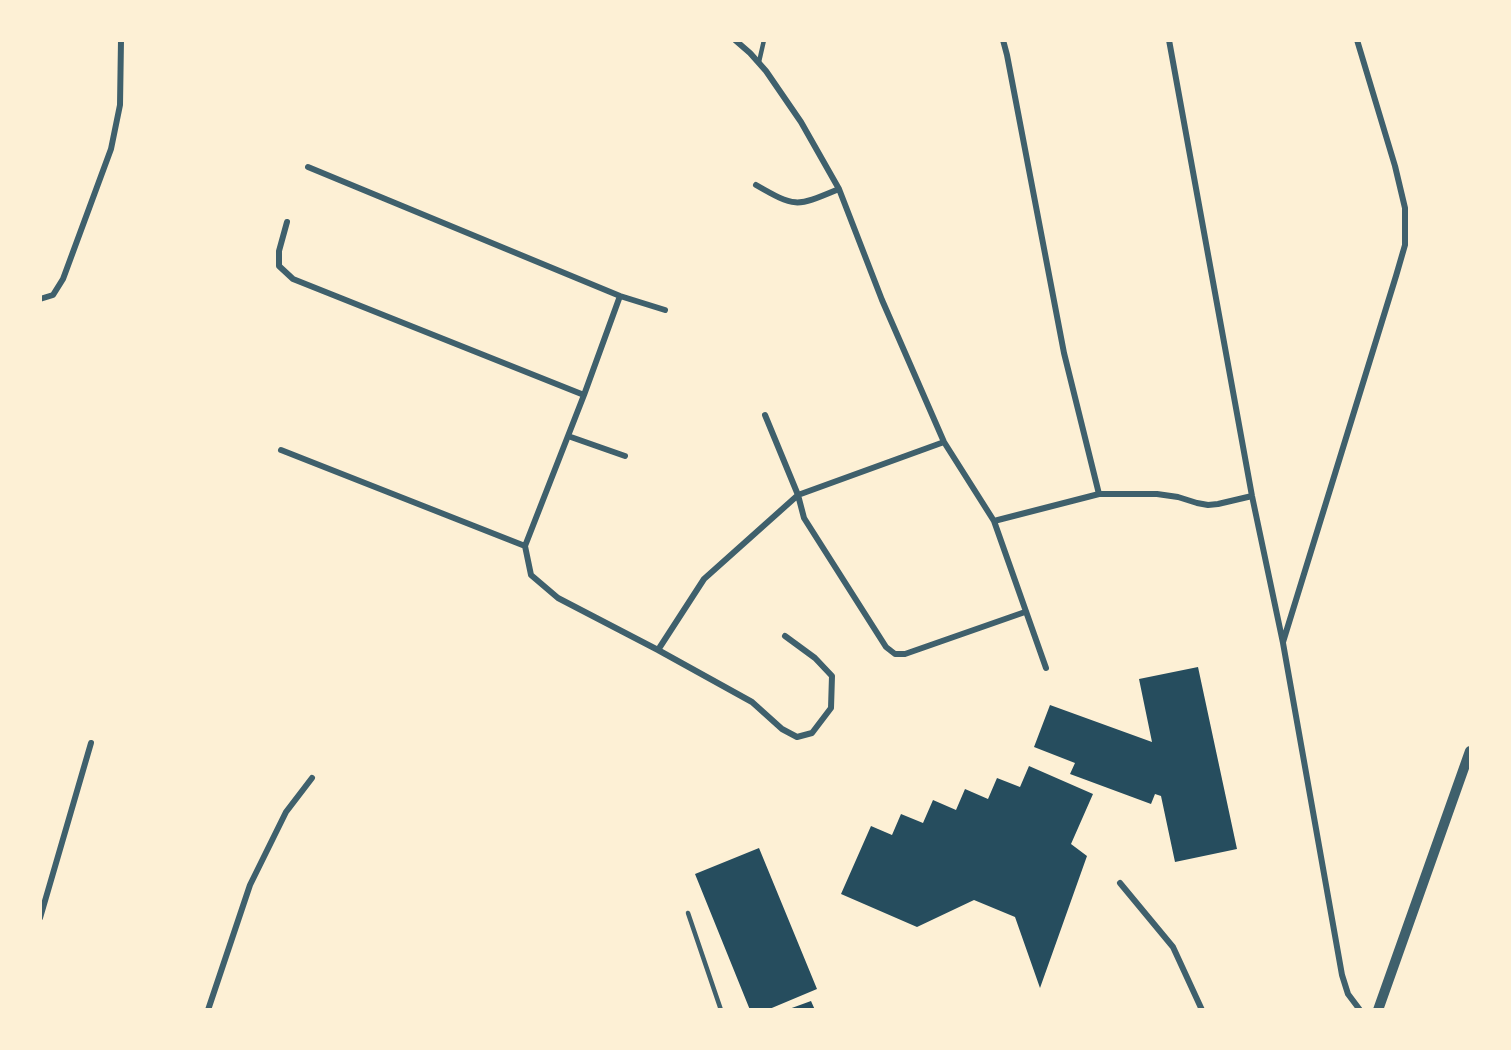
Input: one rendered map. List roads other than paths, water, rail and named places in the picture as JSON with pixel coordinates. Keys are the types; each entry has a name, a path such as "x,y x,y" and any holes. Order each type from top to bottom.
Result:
{"street":[{"path":"40,298 53,296 63,279 111,149 120,105 121,40"},
{"path":"735,40 759,62 801,122 839,189 882,300 944,442 994,521 1046,669"},
{"path":"1003,40 1065,353 1099,494"},
{"path":"1169,40 1252,496 1283,643 1342,975 1348,994 1360,1010"},
{"path":"1283,643 1405,244 1405,208 1395,166 1357,40"},
{"path":"308,166 620,296 664,310"},
{"path":"756,185 783,200 798,204 809,202 839,189"},
{"path":"287,222 279,251 279,266 293,279 584,395"},
{"path":"620,296 525,546 531,575 558,598 752,702 782,729 796,737 812,733 831,708 832,676 815,658 785,636"},
{"path":"765,415 798,495 804,518 886,647 895,654 905,654 1025,612"},
{"path":"568,436 625,456"},
{"path":"658,650 704,579 798,495 944,442"},
{"path":"281,450 525,546"},
{"path":"994,521 1099,494 1157,494 1208,505 1252,496"},
{"path":"40,918 91,743"},
{"path":"1378,1010 1470,751"},
{"path":"208,1010 250,885 286,812 312,778"},
{"path":"1120,883 1173,947 1202,1010"}],"lane":[{"path":"759,62 764,40"},
{"path":"688,913 721,1010"}]}
